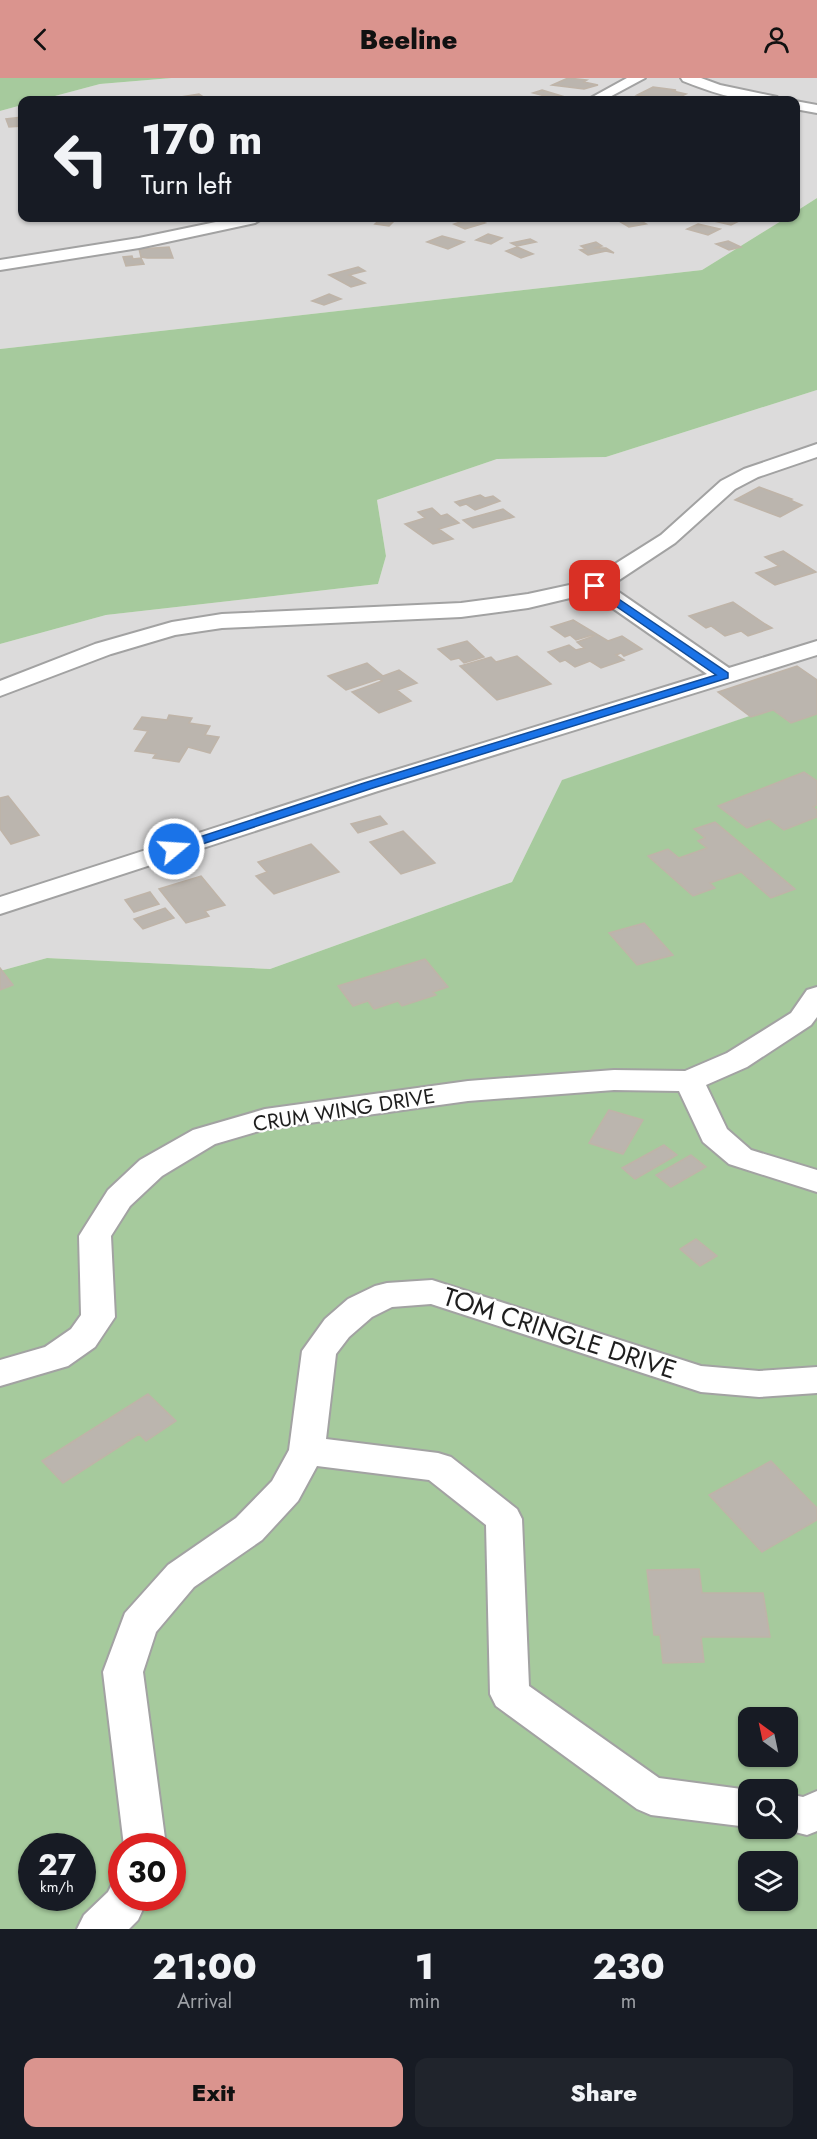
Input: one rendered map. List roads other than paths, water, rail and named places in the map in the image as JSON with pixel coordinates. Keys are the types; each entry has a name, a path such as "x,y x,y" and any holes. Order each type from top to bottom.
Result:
{"street":[{"path":"602,96 638,78"},
{"path":"688,78 716,89 752,96"},
{"path":"800,106 817,109"},
{"path":"0,265 139,243 236,222"},
{"path":"0,689 103,649 172,629 222,621 460,610 528,601 595,586 668,539 728,485 751,473 817,450"},
{"path":"595,586 724,676"},
{"path":"0,906 369,786 817,648"},
{"path":"817,996 801,1019 737,1060 689,1081 714,1135 740,1157 817,1181"},
{"name":"CRUM WING DRIVE","path":"0,1373 56,1357 83,1338 98,1317 95,1236 119,1198 151,1168 204,1137 265,1119 468,1090 614,1080 689,1081"},
{"name":"TOM CRINGLE DRIVE","path":"143,1833 123,1672 139,1624 181,1576 249,1529 285,1491 307,1451 320,1351 337,1328 360,1308 387,1295 432,1292 701,1379 759,1384 817,1380"},
{"path":"307,1451 438,1467 504,1519 510,1694 651,1796 738,1807"},
{"path":"798,1815 807,1816 817,1810"},
{"path":"99,1929 118,1911"}]}
